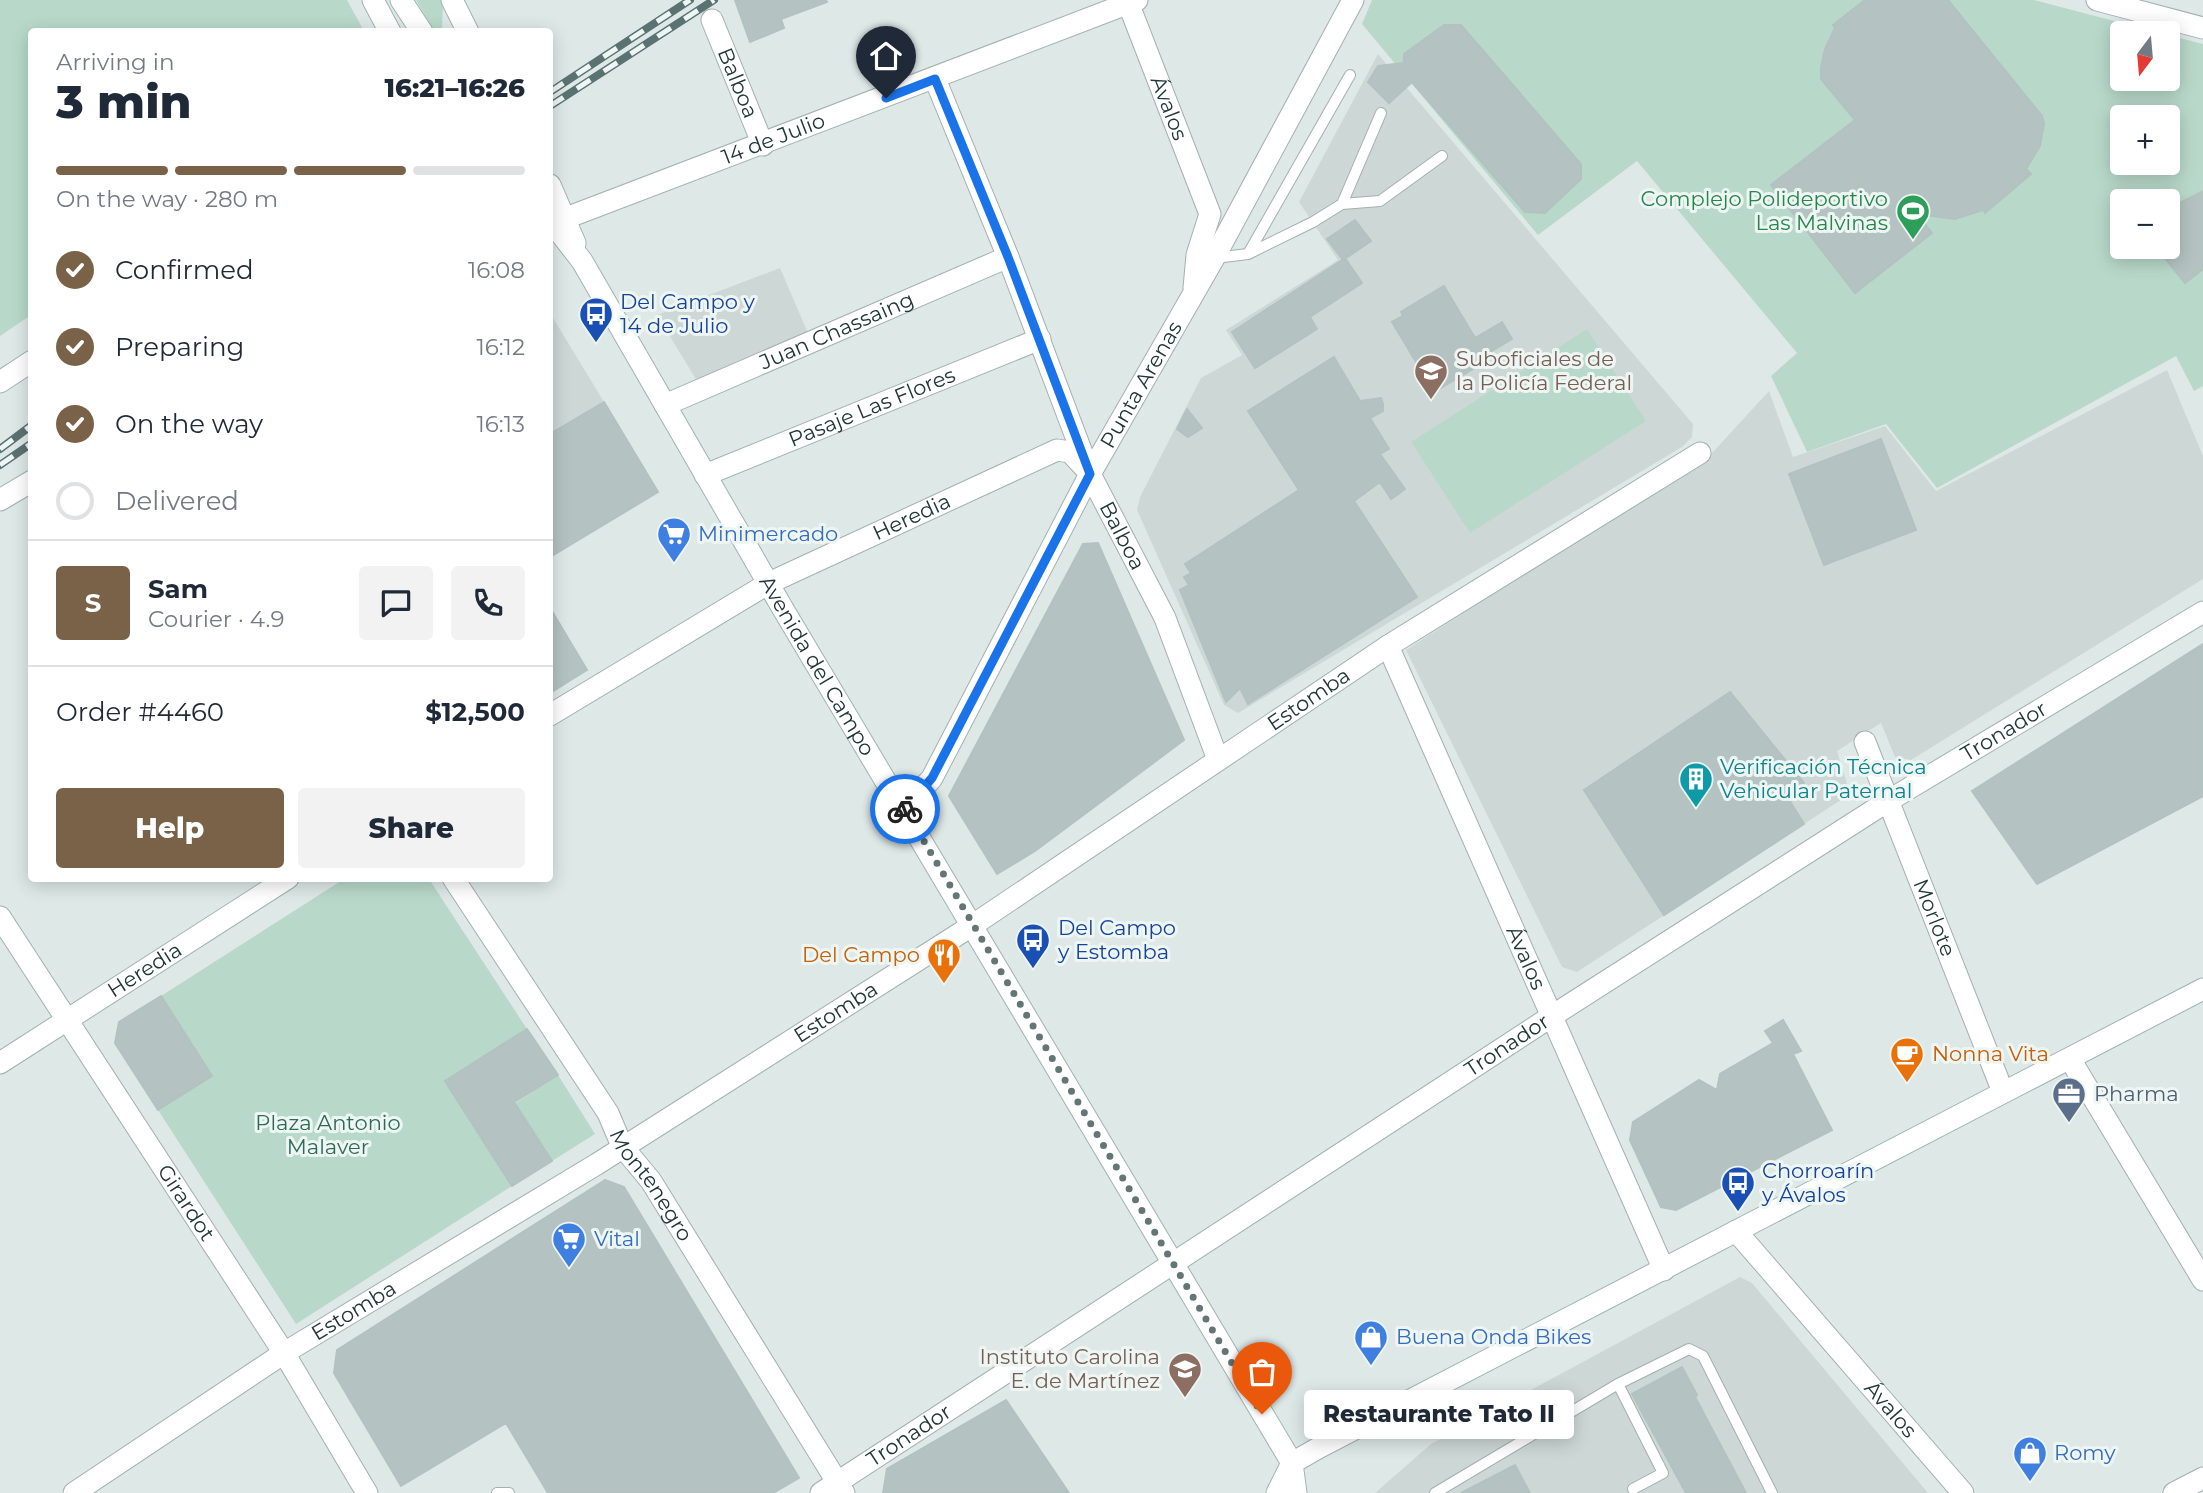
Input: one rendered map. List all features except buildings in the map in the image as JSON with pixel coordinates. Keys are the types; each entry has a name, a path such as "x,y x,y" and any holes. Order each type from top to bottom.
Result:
{"street":[{"path":"373,0 388,28"},
{"path":"401,0 419,28"},
{"name":"Punta Arenas","path":"904,810 932,778 1090,474 1194,288 1214,258 1312,81 1353,0"},
{"path":"2097,0 2203,28"},
{"name":"14 de Julio","path":"558,219 763,145 1131,1"},
{"name":"Ávalos","path":"1131,1 1210,214"},
{"name":"Balboa","path":"712,20 763,145"},
{"name":"Balboa","path":"935,79 1040,338 1090,474 1165,618 1217,757"},
{"name":"Avenida del Campo","path":"553,198 558,219 705,475 1292,1463"},
{"name":"Punta Arenas","path":"1194,288 1197,256 1210,214"},
{"name":"Juan Chassaing","path":"665,405 1008,257"},
{"name":"Pasaje Las Flores","path":"705,475 1040,338"},
{"path":"0,382 28,364"},
{"name":"Heredia","path":"553,713 769,583 1057,450 1070,452 1090,474"},
{"name":"Estomba","path":"74,1493 285,1353 597,1164 973,925 1217,757 1388,646 1700,453"},
{"path":"0,500 28,483"},
{"name":"Tronador","path":"834,1490 1552,1016 1888,801 2203,612"},
{"name":"Ávalos","path":"1388,646 1664,1270"},
{"name":"Morlote","path":"1865,742 2003,1092"},
{"name":"Heredia","path":"0,1063 282,882"},
{"name":"Montenegro","path":"456,882 608,1114 622,1146 651,1181 834,1490"},
{"name":"Girardot","path":"0,917 285,1353 367,1493"},
{"path":"1277,1493 1292,1463 2203,989"},
{"path":"2070,1059 2203,1280"},
{"name":"Ávalos","path":"1736,1231 1963,1493"},
{"path":"1292,1463 1296,1493"},
{"path":"2174,1493 2203,1478"}],"lane":[{"path":"1248,254 1350,75"},
{"path":"1342,204 1381,113"},
{"path":"1214,258 1248,254 1342,204 1380,201 1442,156"},
{"path":"1435,1493 1618,1384 1682,1350 1697,1351 1703,1356 1772,1493"},
{"path":"1618,1384 1663,1473 1633,1489"},
{"path":"497,1493 509,1493"}],"shaded area":[{"name":"Suboficiales de la Policía Federal","path":"1378,54 1693,424 1692,437 1682,447 1238,713 1224,705 1137,510 1140,497 1201,378 1242,355 1226,330 1338,260 1299,202"},
{"path":"780,268 811,340 700,386 657,315"},
{"path":"553,318 604,402 553,432"},
{"path":"2167,370 2203,456 2203,579 1911,760 1895,757 1881,723 1837,751 1850,794 1577,972 1562,967 1406,650 1713,452 1769,391 1793,457 1885,426 1936,491"},
{"path":"1740,1277 1752,1283 1928,1493 1375,1493 1431,1444"}],"green space":[{"path":"0,0 347,0 362,28 28,28 28,317 0,336"},
{"path":"416,0 443,0 442,28 432,28"},
{"name":"Complejo Polideportivo Las Malvinas","path":"1372,0 2034,0 2114,21 2110,21 2110,91 2180,91 2180,38 2203,44 2203,386 2194,391 2176,356 1937,488 1886,424 1807,452 1771,376 1797,353 1637,161 1538,235 1362,24"},
{"path":"1587,329 1646,421 1470,533 1411,442"},
{"name":"Plaza Antonio Malaver","path":"339,882 431,882 527,1029 445,1081 512,1186 296,1324 158,1110 212,1076 161,996"},
{"path":"558,1075 595,1134 552,1161 515,1103"}],"railway":[{"path":"553,90 690,0"},
{"path":"553,104 714,0"},
{"path":"0,449 28,428"},
{"path":"0,465 28,446"}],"way so far":[{"path":"905,809 1262,1414"}],"place":[{"name":"Complejo Polideportivo Las Malvinas","path":"1913,241"},
{"name":"Del Campo y 14 de Julio","path":"596,344"},
{"name":"Suboficiales de la Policía Federal","path":"1431,401"},
{"name":"Minimercado","path":"674,564"},
{"name":"Verificación Técnica Vehicular Paternal","path":"1696,809"},
{"name":"Del Campo y Estomba","path":"1033,970"},
{"name":"Del Campo","path":"944,985"},
{"name":"Nonna Vita","path":"1907,1084"},
{"name":"Pharma","path":"2069,1124"},
{"name":"Chorroarín y Ávalos","path":"1738,1213"},
{"name":"Vital","path":"569,1269"},
{"name":"Buena Onda Bikes","path":"1371,1367"},
{"name":"Instituto Carolina E. de Martínez","path":"1185,1399"},
{"name":"Restaurante Tato II","path":"1262,1414"},
{"name":"Romy","path":"2030,1483"}],"route":[{"path":"886,98 935,79 1040,338 1090,474 932,778 905,809"}]}
